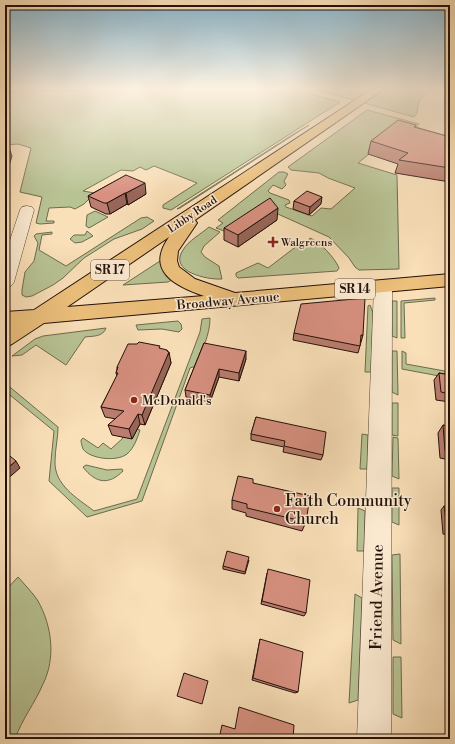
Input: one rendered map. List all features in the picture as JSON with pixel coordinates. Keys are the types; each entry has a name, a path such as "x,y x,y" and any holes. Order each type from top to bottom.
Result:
{"main road":[{"name":"Libby Road","path":"5,339 327,124"},
{"path":"200,209 170,249 168,256 170,267 173,273 181,278 234,300"},
{"name":"Broadway Avenue","path":"5,318 234,300 450,280"}],"street":[{"path":"5,282 27,210"},
{"name":"Friend Avenue","path":"374,739 382,286"}],"green space":[{"path":"5,124 306,124 171,210 163,208 163,205 197,183 154,166 146,170 140,167 133,171 121,170 83,191 95,193 84,204 75,209 70,207 49,208 46,221 54,221 54,223 40,224 36,223 42,197 20,192 31,148 18,144 5,145"},
{"path":"348,124 419,124 408,134 397,131 358,163 397,175 399,269 359,270 329,237 269,210 254,212 224,231 216,228 223,223 218,220 279,172 288,174 284,181 286,185 282,189 273,185 268,191 289,200 290,203 285,205 286,207 312,216 321,208 331,209 355,188 319,173 291,170 288,167"},
{"path":"309,125 180,208 177,209 292,135"},
{"path":"95,211 108,217 89,228 86,226 87,215"},
{"path":"147,217 154,221 142,229 114,239 84,258 63,278 53,285 32,296 26,297 22,295 25,272 34,261 38,243 34,236 36,234 52,232 52,234 42,235 39,250 66,266 141,218"},
{"path":"209,227 220,232 204,246 201,252 205,257 219,266 222,279 200,276 185,269 181,264 180,258 185,247"},
{"path":"87,231 93,236 82,242 75,243 70,239 74,235 85,235"},
{"path":"310,238 331,255 339,268 337,271 238,278 236,276 236,273 258,263 268,268 302,242 305,245 311,243 309,240"},
{"path":"160,261 162,268 172,280 168,282 123,285"},
{"path":"435,298 435,300 404,303 405,338 401,338 401,301"},
{"path":"392,301 397,301 397,338 392,336"},
{"path":"370,305 373,313 371,372 365,372 368,306"},
{"path":"210,318 209,330 203,348 196,366 190,368 142,501 87,517 49,481 54,431 5,391 5,383 58,427 55,457 56,470 62,484 74,496 94,511 137,499 200,332 202,319"},
{"path":"178,321 181,324 182,329 179,332 162,329 138,330 136,325"},
{"path":"106,328 100,335 85,337 66,365 36,345 22,355 12,356 35,339 43,336"},
{"path":"392,351 397,351 398,395 392,392"},
{"path":"402,351 406,353 406,364 450,372 450,378 402,369"},
{"path":"392,403 398,403 398,436 392,435"},
{"path":"130,428 140,430 132,449 123,456 111,459 97,457 91,455 83,449 81,440 83,438 98,448 103,443 111,449 123,438 121,436"},
{"path":"362,434 368,435 367,469 360,469"},
{"path":"393,437 398,438 399,479 392,476"},
{"path":"86,465 107,470 122,469 123,471 113,479 103,481 88,473 83,467"},
{"path":"392,488 399,488 399,525 392,522"},
{"path":"358,508 365,511 364,551 357,551"},
{"path":"400,554 401,644 393,640 392,555"},
{"path":"18,577 36,598 43,611 49,631 51,653 50,664 43,684 15,739 5,739 5,591"},
{"path":"355,594 362,598 358,700 349,703"},
{"path":"393,657 401,657 402,718 393,714"}],"building":[{"path":"393,124 416,125 414,127 450,137 450,168 399,160 408,153 371,141"},
{"path":"5,145 8,145 5,154"},
{"path":"126,175 145,183 107,203 88,196"},
{"path":"307,191 322,197 310,207 294,201"},
{"path":"270,198 278,208 238,235 224,228"},
{"path":"365,298 363,335 361,335 360,346 294,333 301,304"},
{"name":"McDonald's","path":"139,342 160,346 159,348 169,352 142,415 138,414 129,429 108,425 124,411 101,407 118,373 116,373 117,367 128,344 137,344"},
{"path":"204,343 246,351 239,373 219,369 210,395 185,390"},
{"path":"439,373 450,375 450,394 441,392"},
{"path":"256,417 326,432 323,455 284,446 285,441 251,434"},
{"path":"443,425 450,427 450,452 445,451"},
{"path":"5,452 16,461 5,470"},
{"path":"238,476 253,479 253,483 310,496 306,522 247,508 247,504 232,500"},
{"path":"444,506 450,507 450,531 447,530"},
{"path":"227,551 249,557 245,572 223,566"},
{"path":"268,569 310,580 306,613 262,601"},
{"path":"260,639 303,652 298,692 253,678"},
{"path":"184,673 208,681 202,704 177,696"},
{"path":"239,707 294,725 293,739 219,739 222,725 235,729"}],"place":[{"name":"Walgreens","path":"273,242"},
{"name":"McDonald's","path":"134,400"},
{"name":"Faith Community Church","path":"277,509"}]}
